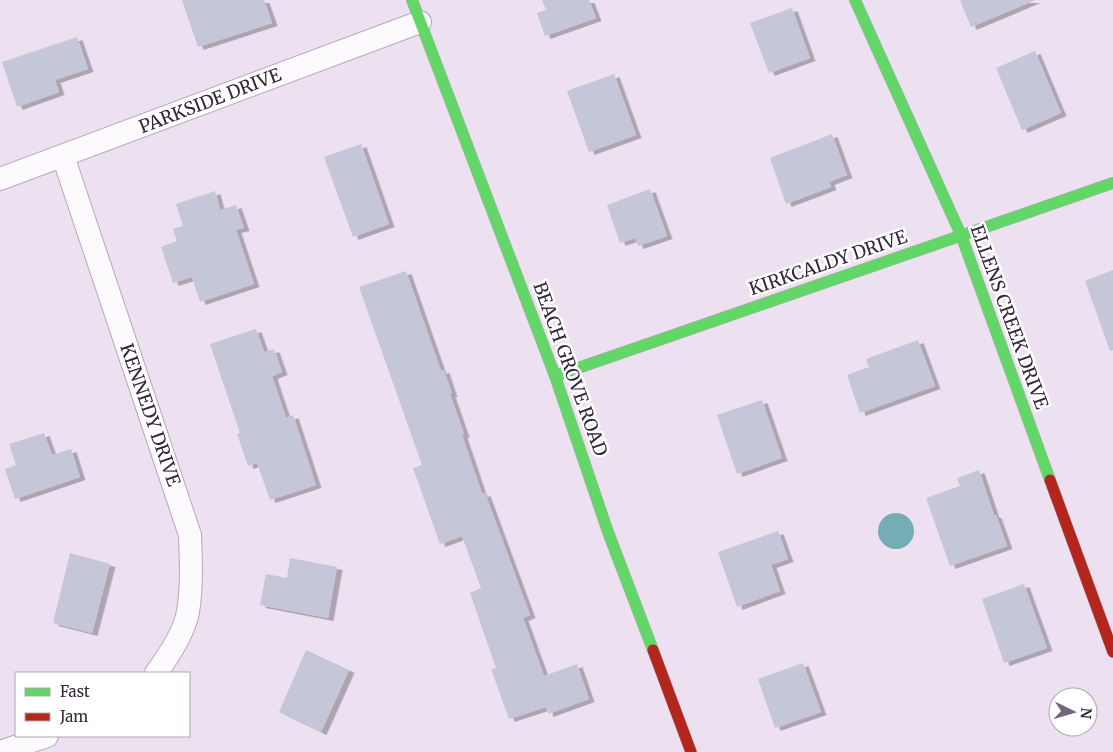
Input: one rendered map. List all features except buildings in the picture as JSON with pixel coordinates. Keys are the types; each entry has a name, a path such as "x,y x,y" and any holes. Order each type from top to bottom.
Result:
{"street":[{"name":"BEACH GROVE ROAD","path":"412,0 555,376 608,532 691,752"},
{"name":"ELLENS CREEK DRIVE","path":"855,0 961,235 1113,652"},
{"name":"PARKSIDE DRIVE","path":"0,179 420,22"},
{"name":"KENNEDY DRIVE","path":"64,156 190,535 191,578 187,614 170,653 157,672"},
{"name":"KIRKCALDY DRIVE","path":"555,376 1113,183"},
{"path":"0,752 44,737"}],"water":[{"path":"896,513 903,514 909,518 913,524 913,538 909,544 903,548 896,549 889,548 883,544 879,538 878,531 879,524 883,518 889,514"}],"traffic: fast":[{"path":"412,0 555,376 608,532 653,650"},
{"path":"855,0 961,235 1050,480"},
{"path":"555,376 1113,183"}],"traffic: jam":[{"path":"1050,480 1113,652"},
{"path":"653,650 691,752"}]}
